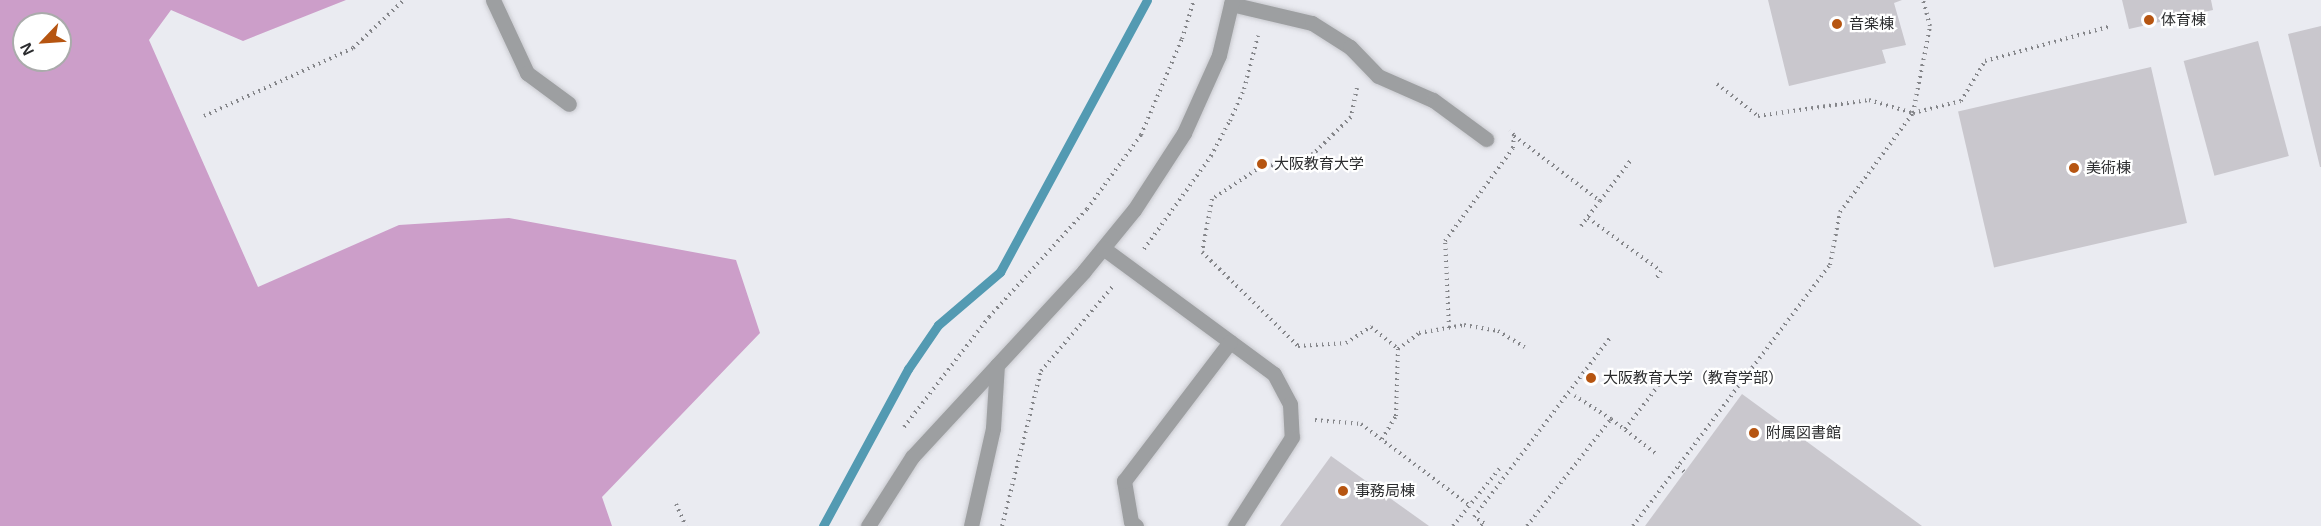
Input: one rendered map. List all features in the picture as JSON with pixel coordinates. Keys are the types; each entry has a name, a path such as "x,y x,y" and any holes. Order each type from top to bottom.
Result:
{"street":[{"path":"493,0 527,73 569,104"},
{"path":"868,526 912,457 1134,210 1184,133 1219,55 1232,2 1312,23 1363,60 1378,76 1433,100 1486,139"},
{"path":"1102,248 1274,374 1290,404 1292,437 1235,526"},
{"path":"1136,526 1131,522 1125,481 1230,342"},
{"path":"970,526 993,428 997,365"}],"path":[{"path":"204,116 353,48 404,0"},
{"path":"899,434 989,317 1087,210 1141,135 1182,39 1194,0"},
{"path":"1633,526 1830,265 1840,212 1913,113 1930,26 1923,0"},
{"path":"1140,254 1205,165 1230,121 1244,89 1261,25"},
{"path":"1717,84 1758,116 1869,100 1913,113 1962,101 1985,62 2111,26"},
{"path":"1363,60 1351,117 1313,154 1256,171 1212,200 1202,252 1298,346 1346,343 1371,327 1398,349"},
{"path":"1505,129 1600,201"},
{"path":"1449,328 1445,241 1513,148 1514,135"},
{"path":"1581,226 1631,160"},
{"path":"1588,218 1661,271 1656,279"},
{"path":"1002,526 1041,372 1122,276"},
{"path":"1398,349 1419,333 1464,325 1498,330 1525,347"},
{"path":"1484,525 1474,517 1610,338"},
{"path":"1382,439 1396,416 1398,349"},
{"path":"1625,429 1661,382"},
{"path":"1575,396 1611,418 1655,453"},
{"path":"1527,526 1611,418"},
{"path":"1309,420 1361,424 1469,505"},
{"path":"1678,467 1684,472"},
{"path":"1453,526 1500,468"},
{"path":"676,504 686,526"}],"shaded area":[{"path":"0,0 346,0 243,41 171,10 149,40 258,287 399,225 509,218 736,260 760,333 602,497 612,526 0,526"}],"building":[{"name":"音楽棟","path":"1768,0 1902,0 1894,3 1906,45 1882,50 1886,63 1789,86"},
{"name":"体育棟","path":"2122,0 2211,0 2213,10 2129,29"},
{"path":"2321,26 2321,167 2320,167 2288,34"},
{"path":"2258,41 2289,156 2214,176 2184,61"},
{"name":"美術棟","path":"2151,67 2187,223 1994,267 1958,112"},
{"name":"附属図書館","path":"1742,394 1922,526 1645,526"},
{"name":"事務局棟","path":"1331,456 1429,526 1280,526"}],"waterway":[{"path":"823,526 908,369 938,325 1000,272 1147,0"}],"place":[{"name":"体育棟","path":"2149,20"},
{"name":"音楽棟","path":"1837,24"},
{"name":"大阪教育大学","path":"1262,164"},
{"name":"美術棟","path":"2074,168"},
{"name":"大阪教育大学（教育学部）","path":"1591,378"},
{"name":"附属図書館","path":"1754,433"},
{"name":"事務局棟","path":"1343,491"}]}
